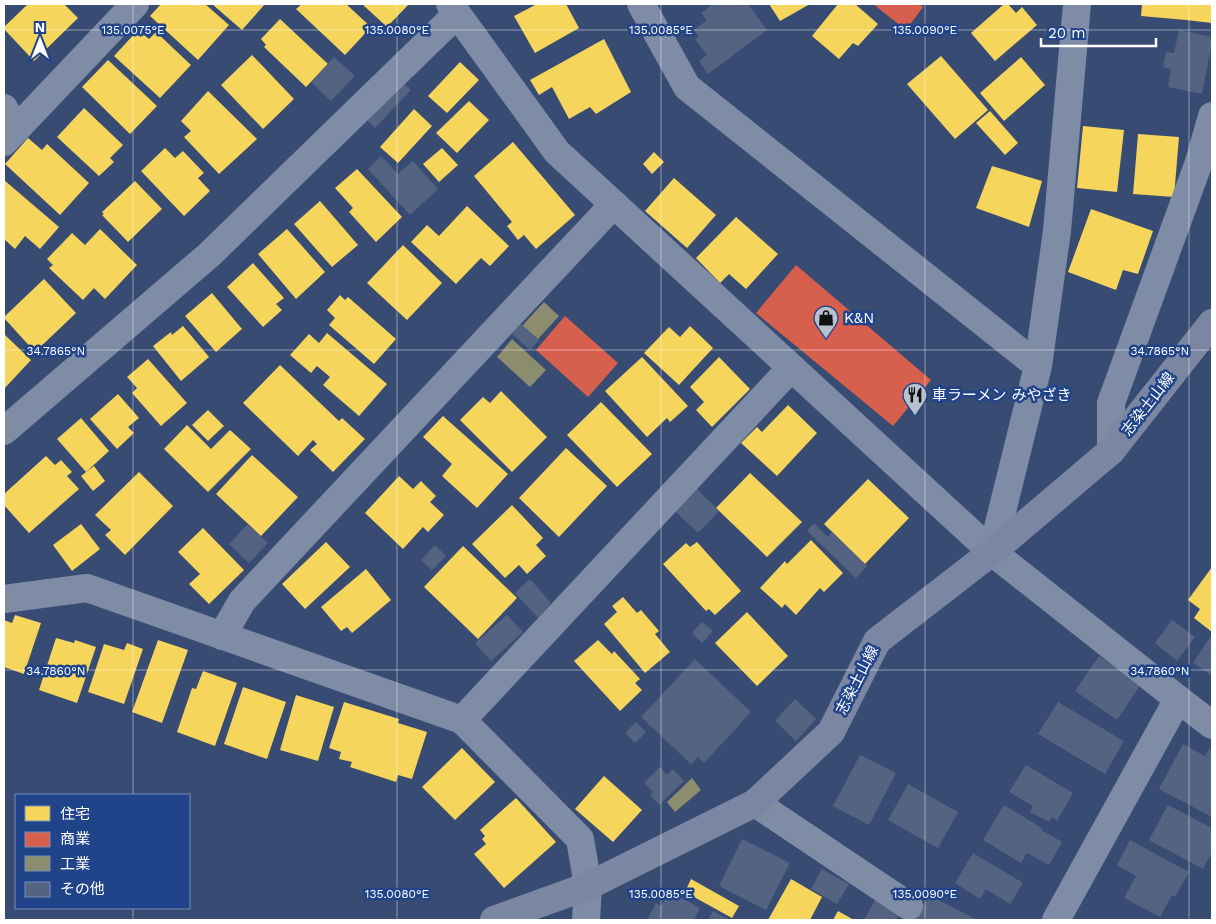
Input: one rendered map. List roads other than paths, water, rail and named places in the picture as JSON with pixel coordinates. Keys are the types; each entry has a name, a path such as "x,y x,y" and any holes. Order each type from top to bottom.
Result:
{"main road":[{"name":"志染土山線","path":"494,920 588,886 755,803 831,732 877,641 992,552 1111,451 1212,323"}],"street":[{"path":"8,127 135,4"},
{"path":"641,4 687,87 1038,366"},
{"path":"992,552 1038,366 1056,231 1077,4"},
{"path":"4,432 209,255 453,9 557,152 992,552 1212,725"},
{"path":"1111,451 1112,403 1199,162 1212,116"},
{"path":"222,636 242,601 614,204"},
{"path":"462,720 790,368"},
{"path":"4,599 87,588 462,720 580,839 588,886 586,920"},
{"path":"1056,920 1178,699"},
{"path":"755,803 909,906"}],"place":[{"name":"K&N","path":"826,339"},
{"name":"車ラーメン みやざき","path":"915,416"}]}
